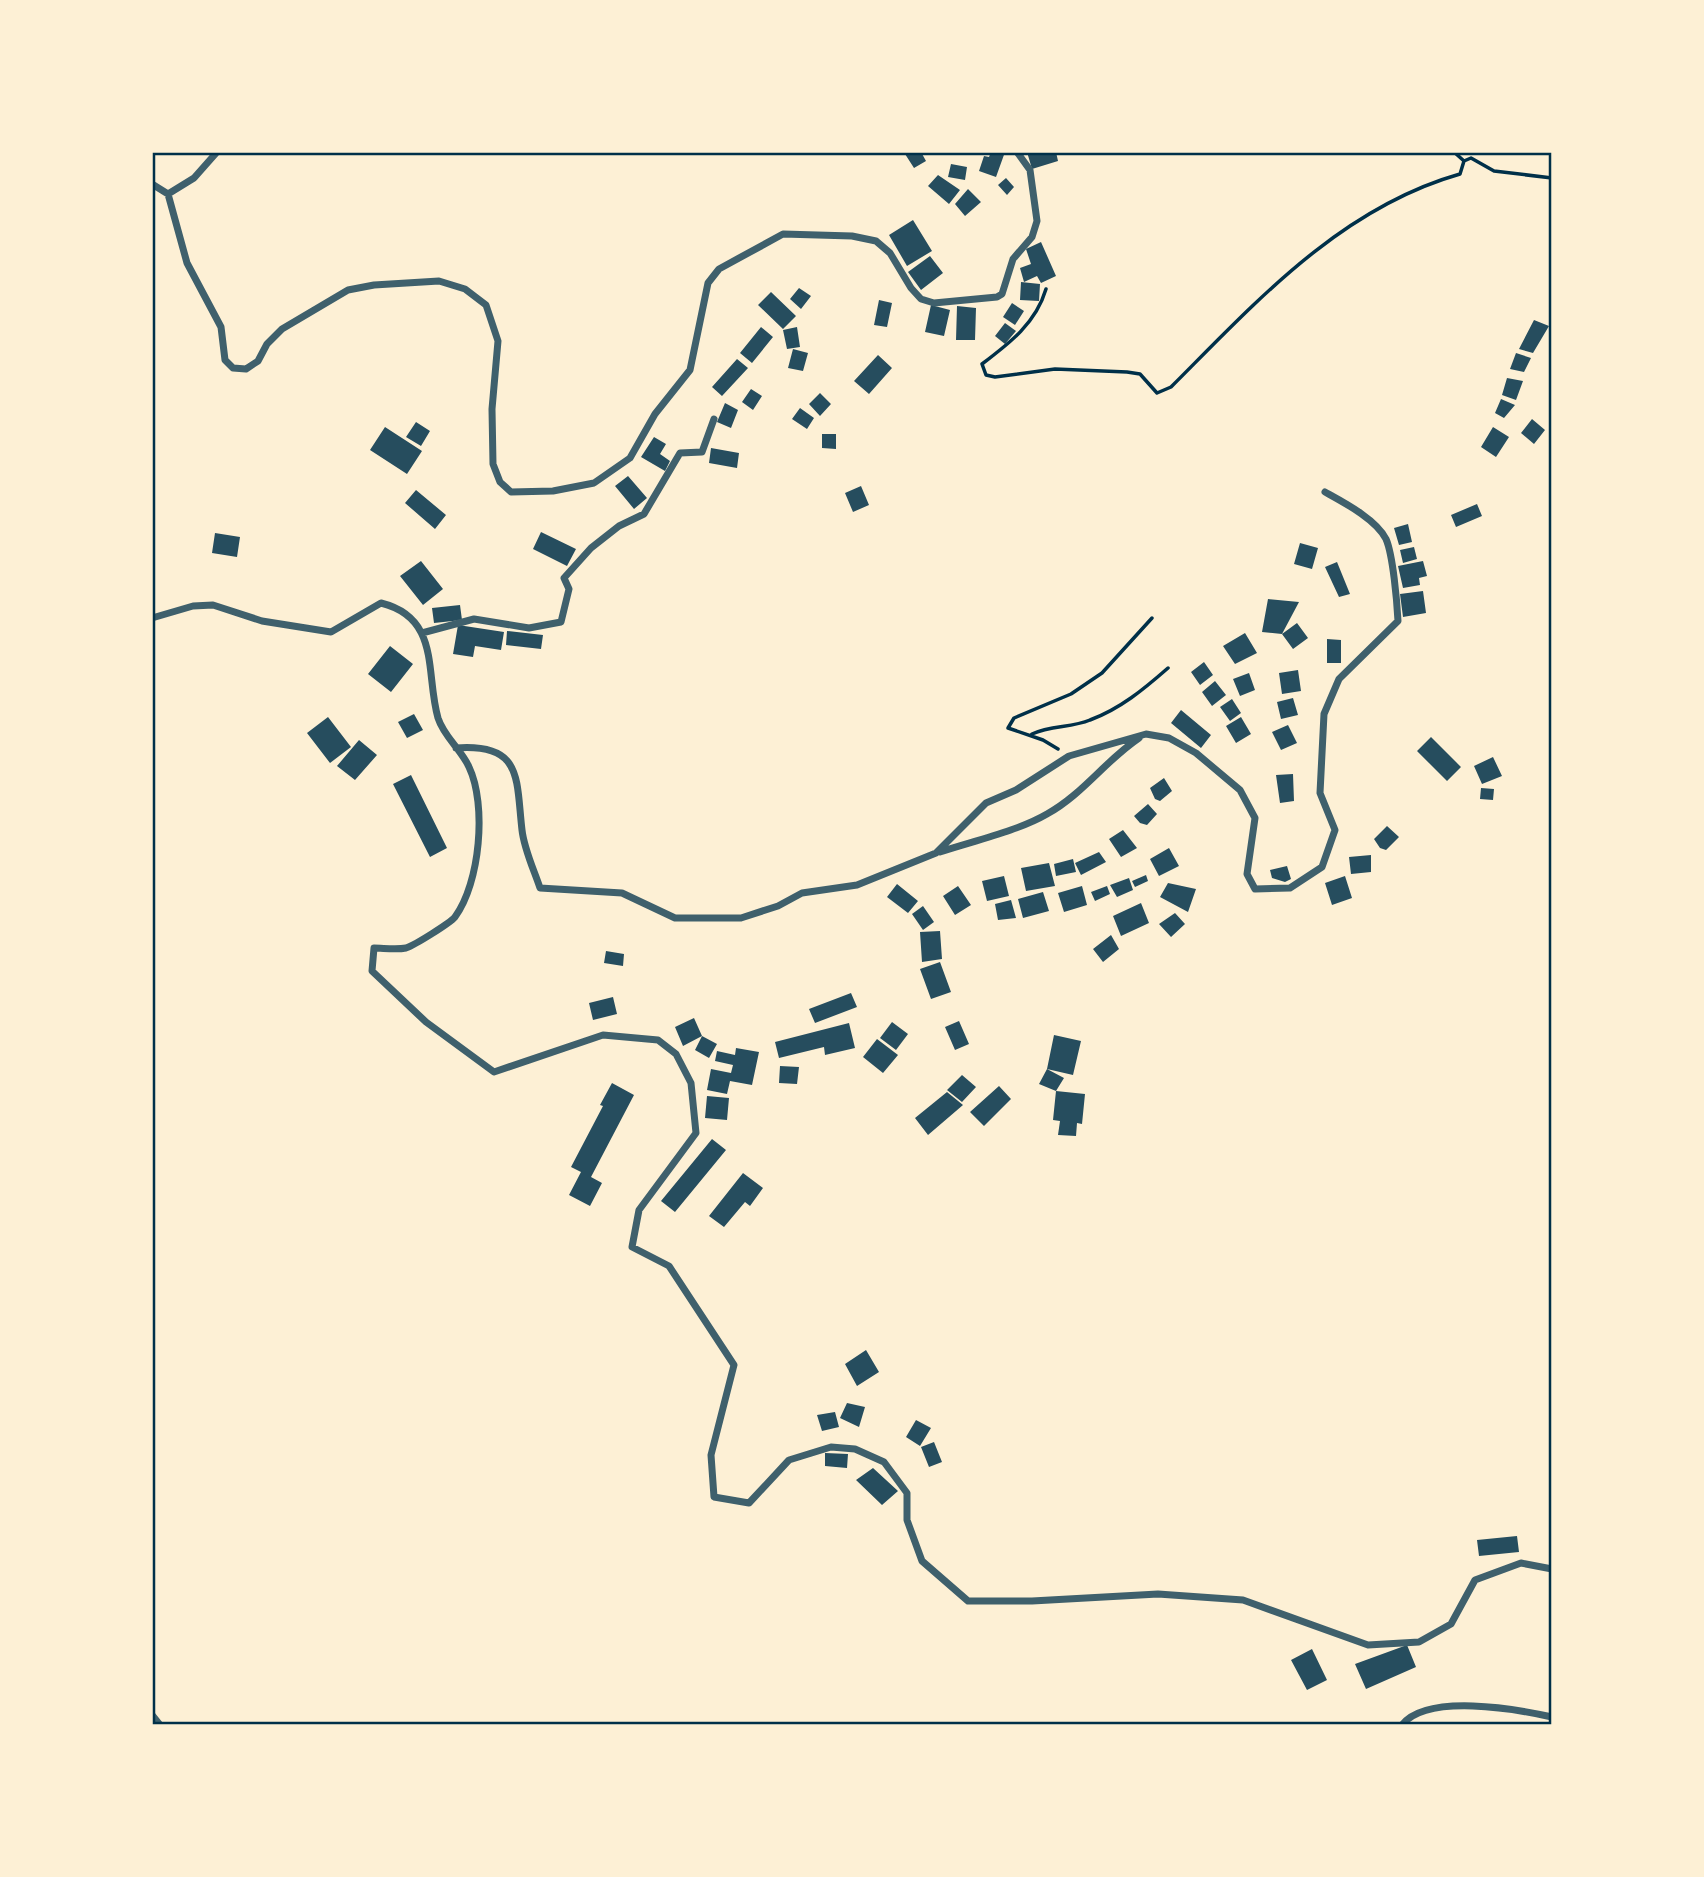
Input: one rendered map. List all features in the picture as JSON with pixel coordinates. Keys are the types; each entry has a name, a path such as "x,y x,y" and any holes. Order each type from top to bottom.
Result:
{"street":[{"path":"168,194 194,178 217,152"},
{"path":"152,184 168,194 187,263 217,316 225,338 225,360 233,368 246,369 258,361 267,344 282,329 348,290 374,285 439,281 465,289 486,305 498,341 492,409 493,464 500,482 511,492 530,493 594,483 630,458 655,414 690,370 708,283 719,269 783,234 852,236 876,241 890,253 911,288 921,299 934,303 997,297 1002,294 1013,259 1032,237 1037,221 1030,170 1017,152"},
{"path":"422,633 474,619 529,628 561,622 569,589 564,578 591,548 619,526 644,514 681,453 702,452 714,419"},
{"path":"936,853 986,803 1016,790 1069,756 1146,734 1169,738 1196,753 1240,790 1255,818 1247,874 1255,889 1290,888 1322,867 1335,830 1320,793 1324,713 1339,679 1398,621 1397,600 1385,538 1367,519 1325,492"},
{"path":"152,618 193,606 213,605 262,621 331,632 381,603 409,615 422,633 431,659 438,718 469,767 478,795 479,838 468,895 454,919 406,948 374,948 372,971 426,1022 494,1072 604,1035 658,1040 676,1054 691,1083 696,1133 639,1210 632,1247 669,1266 734,1365 711,1455 715,1497 749,1503 789,1460 831,1447 855,1449 884,1462 907,1493 907,1520 922,1561 968,1601 1032,1601 1158,1594 1243,1601 1368,1645 1419,1642 1451,1624 1475,1580 1521,1563 1552,1569"},
{"path":"456,748 481,746 513,767 520,787 522,832 540,888 622,893 675,918 741,918 778,906 802,893 857,885 936,853 1046,815 1081,791 1121,750 1146,734"},
{"path":"1402,1725 1408,1718 1426,1708 1508,1708 1552,1717"},
{"path":"152,1715 160,1725"}],"path":[{"path":"1454,152 1464,162"},
{"path":"1046,289 1027,324 1012,342 982,364 986,375 995,377 1055,369 1127,372 1140,374 1157,393 1171,387 1248,309 1326,241 1391,202 1460,174 1464,162 1471,158 1494,171 1552,178"},
{"path":"1069,756 1030,735 1008,728 1014,718 1071,694 1102,673 1152,618"},
{"path":"1030,735 1049,726 1089,721 1124,703 1168,668"}],"building":[{"path":"921,152 926,161 914,168 905,154"},
{"path":"991,152 1005,152 996,177 979,171 984,156 989,157"},
{"path":"1027,152 1056,152 1058,161 1032,169"},
{"path":"951,164 967,167 965,180 948,177"},
{"path":"938,175 960,190 949,204 928,186"},
{"path":"1006,178 1014,187 1007,195 998,185"},
{"path":"968,189 981,202 965,216 955,204"},
{"path":"913,220 932,251 907,266 889,235"},
{"path":"1041,242 1056,276 1041,283 1037,276 1024,282 1020,268 1031,264 1026,249"},
{"path":"930,256 943,273 921,290 908,272"},
{"path":"1021,282 1040,284 1039,301 1020,300"},
{"path":"799,288 811,296 801,309 790,299"},
{"path":"771,292 796,316 783,329 758,305"},
{"path":"879,300 892,303 887,327 874,325"},
{"path":"1012,303 1024,311 1015,325 1003,317"},
{"path":"931,305 950,310 944,336 925,332"},
{"path":"957,306 976,308 975,340 956,340"},
{"path":"1534,320 1549,326 1533,353 1519,349"},
{"path":"1005,323 1016,331 1005,344 995,336"},
{"path":"761,327 773,337 752,363 740,353"},
{"path":"797,327 800,347 787,349 783,330"},
{"path":"793,349 808,353 803,371 788,368"},
{"path":"1516,353 1531,358 1524,372 1510,369"},
{"path":"878,355 892,368 869,394 854,381"},
{"path":"737,359 748,368 722,396 712,387"},
{"path":"1507,378 1523,381 1516,400 1502,395"},
{"path":"751,389 762,396 753,410 742,402"},
{"path":"820,393 831,404 820,416 809,404"},
{"path":"1501,399 1515,405 1504,418 1495,413"},
{"path":"725,403 738,410 731,428 717,422"},
{"path":"800,408 814,418 807,429 792,419"},
{"path":"1532,419 1545,430 1534,444 1521,433"},
{"path":"416,422 430,431 421,446 406,437"},
{"path":"385,427 422,451 407,474 370,450"},
{"path":"1493,427 1509,437 1496,457 1481,447"},
{"path":"822,434 836,434 836,449 822,448"},
{"path":"654,437 666,444 660,454 670,461 665,471 641,457"},
{"path":"711,448 739,453 737,468 709,463"},
{"path":"628,476 647,498 634,509 615,486"},
{"path":"861,486 869,505 853,512 845,493"},
{"path":"416,490 446,515 435,529 405,503"},
{"path":"1477,504 1482,516 1456,527 1451,515"},
{"path":"1408,524 1412,542 1399,545 1394,528"},
{"path":"541,532 576,549 567,566 533,549"},
{"path":"215,533 240,537 237,557 212,553"},
{"path":"1300,543 1318,548 1312,569 1294,564"},
{"path":"1414,547 1417,559 1403,563 1400,550"},
{"path":"421,561 443,589 423,605 400,576"},
{"path":"1423,561 1427,576 1419,578 1420,585 1403,588 1398,566"},
{"path":"1337,562 1350,594 1339,597 1325,567"},
{"path":"1423,591 1426,613 1403,617 1400,594"},
{"path":"1268,599 1299,602 1282,634 1262,632"},
{"path":"460,605 462,620 434,623 432,608"},
{"path":"1297,623 1308,638 1293,649 1282,634"},
{"path":"458,625 504,632 501,650 475,646 473,657 453,654"},
{"path":"507,631 543,635 541,649 506,645"},
{"path":"1245,633 1257,653 1235,664 1223,646"},
{"path":"1327,639 1341,640 1341,663 1327,663"},
{"path":"390,646 413,664 391,692 368,674"},
{"path":"1204,662 1213,675 1200,685 1191,672"},
{"path":"1298,670 1301,691 1282,694 1279,673"},
{"path":"1249,673 1255,690 1240,696 1233,679"},
{"path":"1215,681 1226,695 1212,706 1202,692"},
{"path":"1293,698 1298,715 1281,719 1277,702"},
{"path":"1232,699 1241,713 1230,721 1220,707"},
{"path":"1181,710 1211,735 1201,748 1171,723"},
{"path":"414,714 423,730 407,738 398,722"},
{"path":"328,717 351,747 330,763 307,733"},
{"path":"1241,717 1251,734 1236,743 1226,726"},
{"path":"1288,725 1297,743 1281,750 1272,732"},
{"path":"1431,737 1461,767 1447,781 1417,751"},
{"path":"359,740 377,755 355,780 337,766"},
{"path":"1493,757 1502,776 1482,784 1474,766"},
{"path":"1293,774 1294,801 1280,803 1276,775"},
{"path":"411,775 447,848 430,857 393,784"},
{"path":"1164,778 1172,791 1160,801 1155,799 1150,788"},
{"path":"1481,788 1494,789 1493,800 1480,799"},
{"path":"1148,804 1157,814 1147,825 1140,823 1134,816"},
{"path":"1387,826 1399,837 1386,850 1380,848 1374,839"},
{"path":"1123,830 1137,848 1121,857 1109,839"},
{"path":"1169,848 1179,866 1159,876 1150,859"},
{"path":"1099,852 1106,862 1081,875 1075,863"},
{"path":"1371,855 1371,872 1351,874 1349,857"},
{"path":"1073,859 1076,872 1056,876 1054,864"},
{"path":"1049,863 1055,886 1026,891 1021,868"},
{"path":"1287,866 1291,879 1285,882 1272,878 1270,870"},
{"path":"1146,875 1148,881 1135,887 1132,881"},
{"path":"1004,876 1009,896 987,901 982,881"},
{"path":"1345,876 1352,898 1332,905 1325,883"},
{"path":"1129,878 1133,890 1117,897 1110,885"},
{"path":"1168,883 1196,889 1188,912 1160,897"},
{"path":"897,884 918,901 908,913 887,897"},
{"path":"958,886 971,905 955,915 943,896"},
{"path":"1082,886 1087,905 1064,912 1058,893"},
{"path":"1107,886 1110,894 1095,901 1091,892"},
{"path":"1043,892 1049,911 1023,918 1018,899"},
{"path":"1011,900 1016,918 998,920 995,904"},
{"path":"1141,903 1149,923 1121,936 1113,916"},
{"path":"923,906 934,922 923,930 912,914"},
{"path":"1175,913 1185,924 1171,937 1159,924"},
{"path":"940,931 942,959 922,962 920,932"},
{"path":"1111,935 1119,949 1103,962 1093,949"},
{"path":"606,951 624,954 623,966 604,963"},
{"path":"940,962 951,992 931,999 920,969"},
{"path":"851,993 857,1007 815,1023 809,1009"},
{"path":"613,997 617,1014 593,1020 589,1003"},
{"path":"694,1018 702,1036 683,1046 675,1027"},
{"path":"959,1021 969,1044 955,1050 945,1027"},
{"path":"892,1022 908,1034 896,1050 880,1038"},
{"path":"849,1023 855,1048 825,1055 824,1047 779,1058 775,1042"},
{"path":"1054,1035 1081,1041 1073,1075 1047,1069"},
{"path":"702,1036 717,1044 709,1058 695,1050"},
{"path":"877,1039 898,1055 883,1073 863,1057"},
{"path":"736,1048 759,1052 752,1085 730,1081 727,1094 707,1090 711,1069 731,1073 733,1065 715,1061 717,1051 735,1055"},
{"path":"780,1066 799,1067 797,1084 779,1083"},
{"path":"1047,1069 1064,1078 1056,1091 1039,1084"},
{"path":"962,1075 976,1087 962,1102 947,1090"},
{"path":"612,1083 634,1095 591,1177 602,1183 590,1206 569,1195 581,1172 571,1167"},
{"path":"999,1086 1011,1099 984,1126 970,1112"},
{"path":"1056,1091 1085,1094 1082,1124 1077,1123 1076,1136 1058,1135 1060,1121 1053,1120"},
{"path":"947,1092 963,1105 928,1135 915,1118"},
{"path":"707,1096 729,1098 727,1120 705,1118"},
{"path":"712,1139 726,1150 675,1212 661,1201"},
{"path":"743,1173 763,1188 750,1206 745,1202 724,1227 709,1216"},
{"path":"866,1350 879,1372 857,1386 845,1364"},
{"path":"847,1403 865,1407 859,1427 840,1418"},
{"path":"835,1412 839,1427 822,1431 817,1415"},
{"path":"916,1420 931,1428 920,1446 906,1437"},
{"path":"934,1442 942,1462 929,1467 921,1447"},
{"path":"825,1453 848,1454 847,1468 825,1466"},
{"path":"873,1468 898,1491 882,1505 856,1480"},
{"path":"1517,1536 1519,1552 1479,1556 1477,1540"},
{"path":"1407,1645 1416,1667 1366,1689 1355,1664"},
{"path":"1312,1649 1327,1680 1307,1690 1291,1660"}]}
